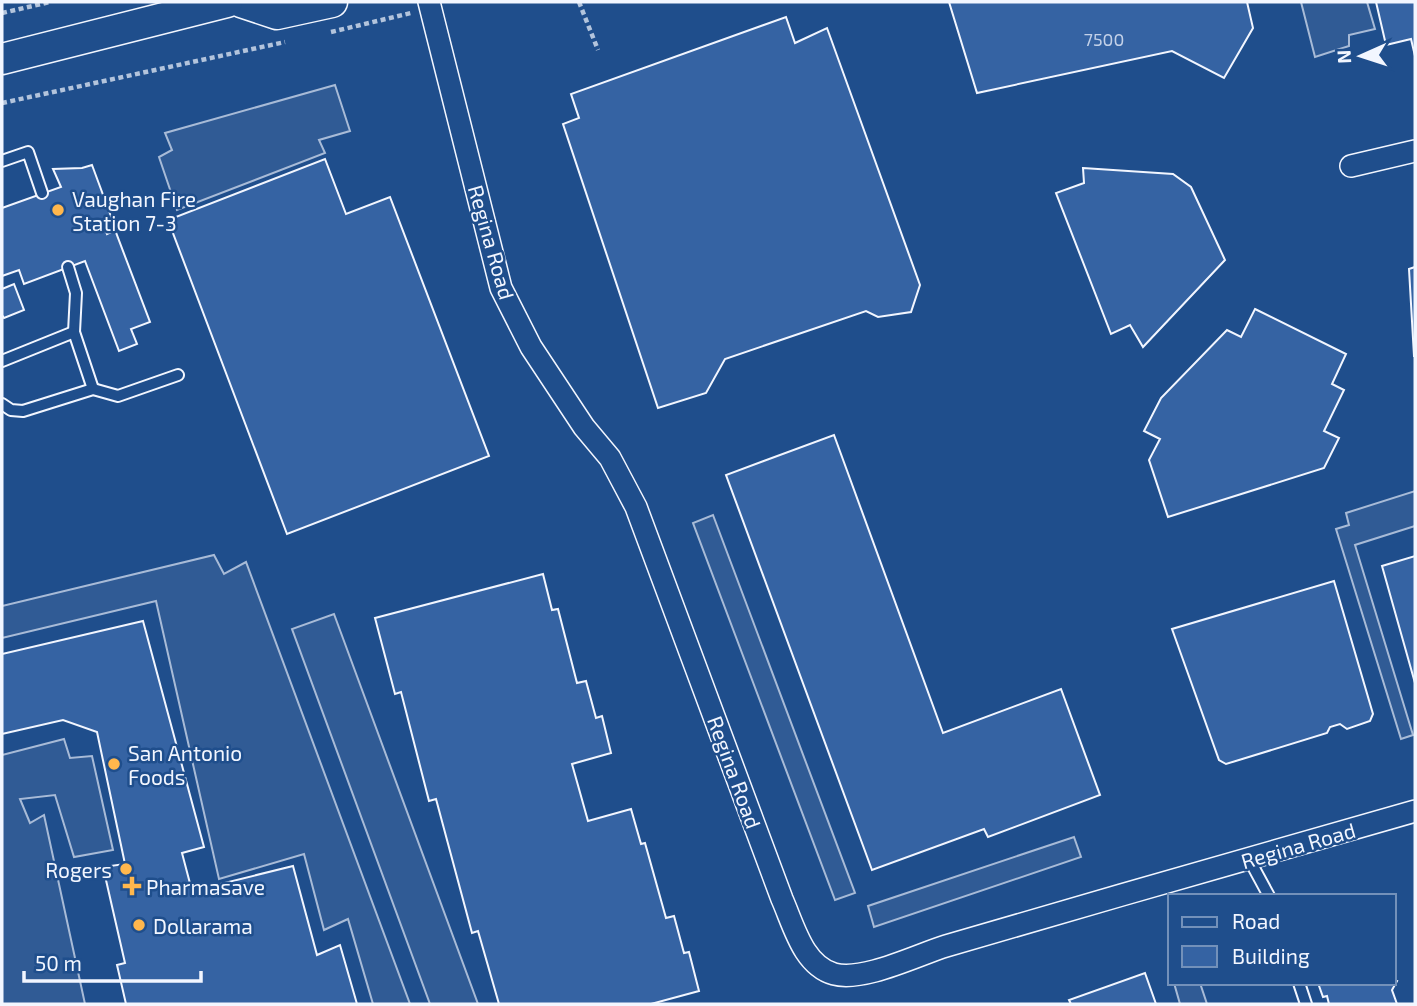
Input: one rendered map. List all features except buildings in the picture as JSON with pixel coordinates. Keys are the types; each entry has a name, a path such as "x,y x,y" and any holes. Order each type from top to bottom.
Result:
{"main road":[{"path":"2,59 227,2"},
{"path":"242,2 277,13 332,2"}],"street":[{"name":"Regina Road","path":"429,2 501,288 531,347 584,427 610,458 636,506 782,899 805,951 820,969 838,975 866,974 947,946 1415,811"},
{"path":"1351,166 1415,150"}],"lane":[{"path":"2,161 28,152 42,193"},
{"path":"68,267 76,293 74,332 93,389"},
{"path":"2,361 74,332"},
{"path":"2,404 11,410 23,411 93,389 118,396 178,375"},
{"path":"1249,859 1268,894"},
{"path":"1299,985 1306,1004"}],"path":[{"path":"2,13 50,2"},
{"path":"579,2 598,50"},
{"path":"321,34 391,19"},
{"path":"2,103 295,40"}],"shaded area":[{"path":"1301,2 1367,2 1375,29 1349,35 1349,46 1315,57"},
{"path":"335,85 350,131 319,140 325,153 177,210 159,157 172,150 165,133"},
{"path":"1415,491 1415,526 1355,545 1413,735 1401,739 1336,529 1349,525 1346,513"},
{"path":"713,515 855,893 835,900 693,523"},
{"path":"214,555 224,574 246,562 410,1004 373,1004 348,919 324,930 304,854 219,879 156,601 2,638 2,606"},
{"path":"334,614 478,1004 430,1004 292,629"},
{"path":"64,739 70,758 92,756 113,850 74,857 55,795 20,799 30,823 44,815 85,1004 2,1004 2,755"},
{"path":"1074,837 1081,857 874,927 868,906"},
{"path":"1175,985 1201,985 1207,1004 1180,1004"}],"place":[{"name":"Vaughan Fire Station 7-3","path":"58,210"},
{"name":"San Antonio Foods","path":"114,764"},
{"name":"Rogers","path":"126,869"},
{"name":"Pharmasave","path":"132,886"},
{"name":"Dollarama","path":"139,925"}]}
